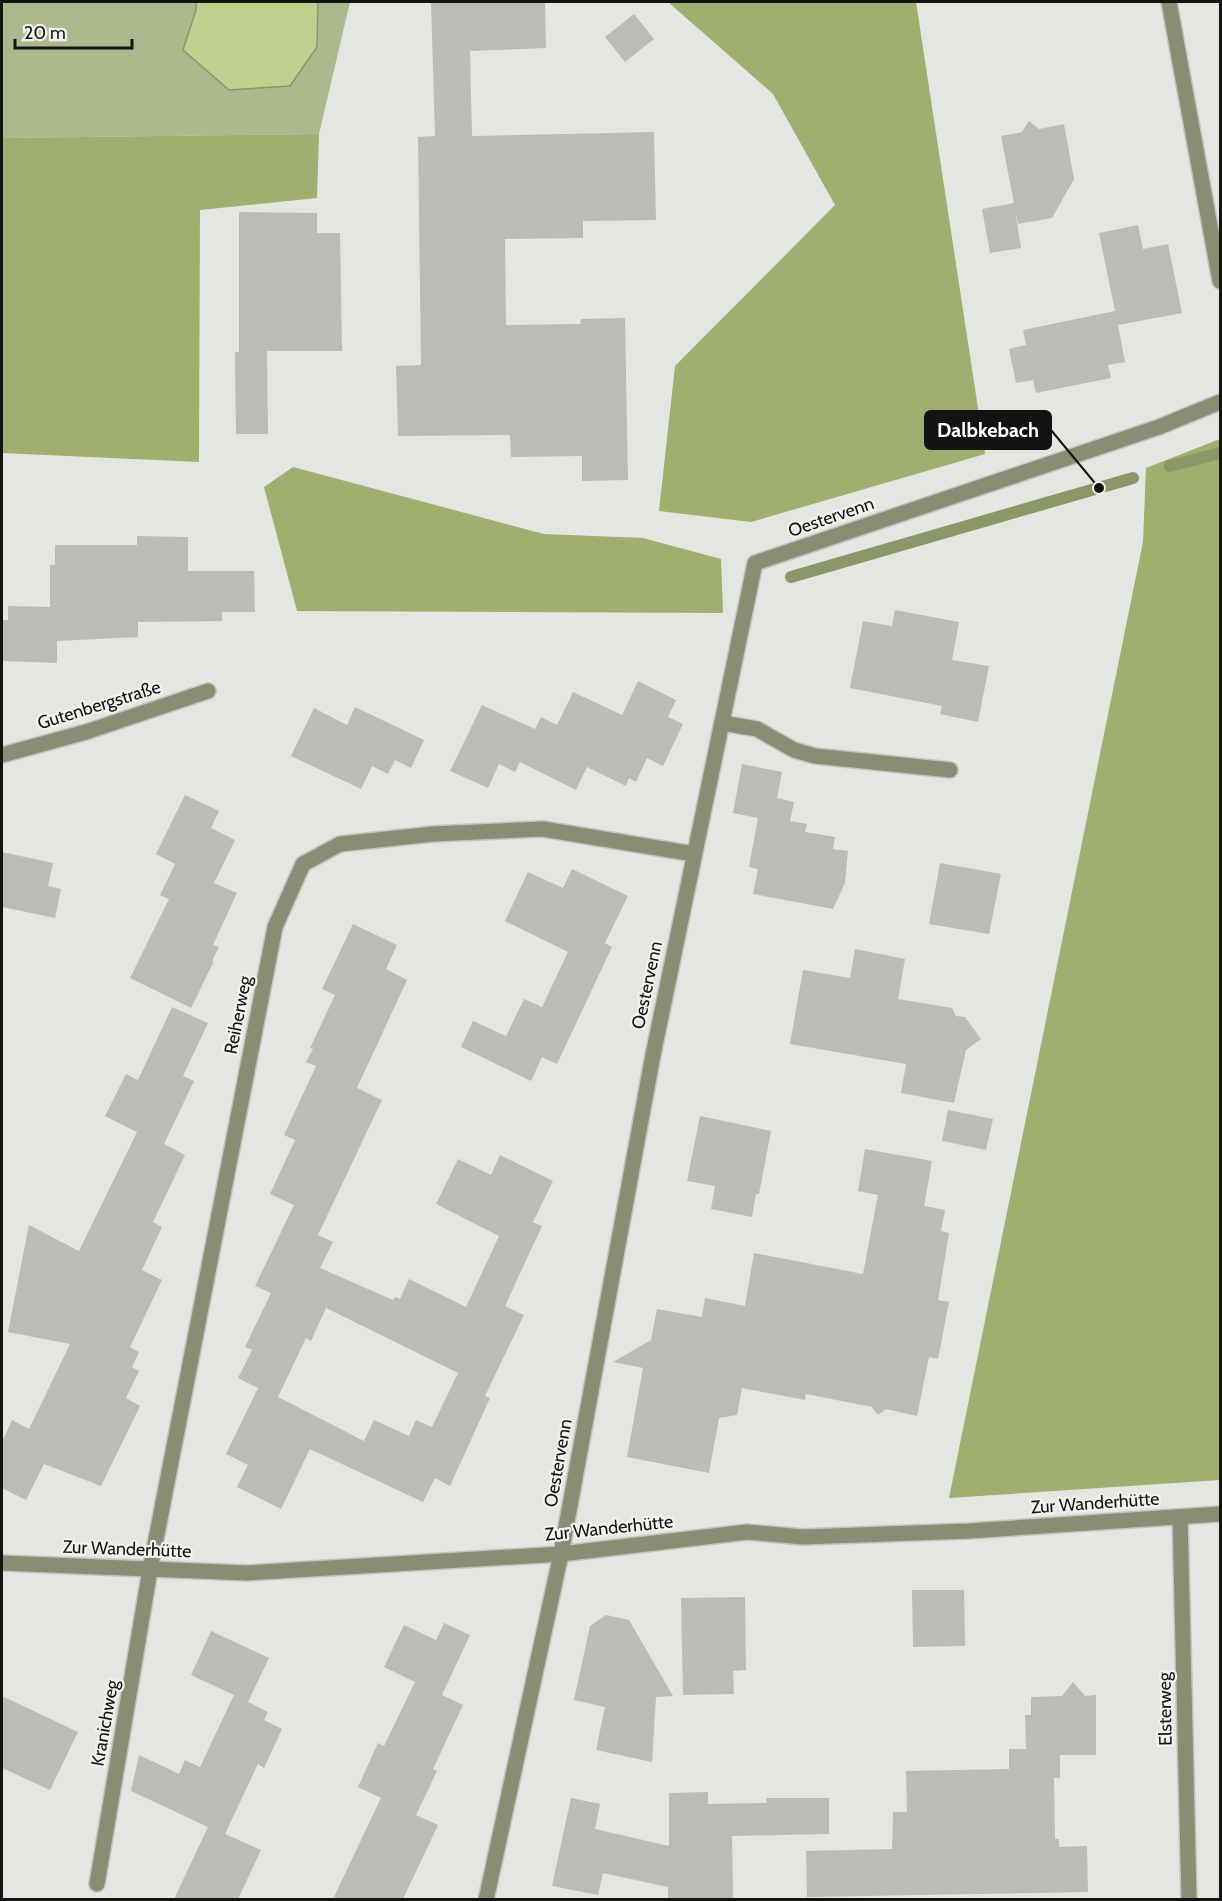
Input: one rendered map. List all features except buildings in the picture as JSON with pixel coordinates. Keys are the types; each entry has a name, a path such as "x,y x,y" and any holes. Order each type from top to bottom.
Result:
{"street":[{"path":"1169,2 1221,281"},
{"name":"Oestervenn","path":"486,1899 561,1554 652,1054 755,563 1159,428 1221,402"},
{"name":"Gutenbergstraße","path":"2,755 86,732 208,691"},
{"path":"722,723 757,729 794,750 815,756 950,770"},
{"name":"Reiherweg","path":"150,1570 275,927 303,864 340,844 433,834 543,829 694,854"},
{"name":"Zur Wanderhütte","path":"2,1563 247,1573 561,1554 747,1532 814,1536 969,1531 1221,1514"},
{"name":"Elsterweg","path":"1180,1517 1189,1899"},
{"name":"Kranichweg","path":"97,1884 150,1570"}],"shaded area":[{"path":"2,2 196,2 196,10 183,50 317,47 318,2 350,2 319,134 5,138 2,128"},
{"path":"196,2 318,2 317,47 290,86 229,90 183,50 196,10"},
{"path":"668,2 916,2 985,454 751,522 659,511 675,366 835,205 773,94"},
{"path":"2,128 5,138 319,134 317,198 200,210 199,462 2,453"},
{"path":"1220,439 1220,1480 949,1498 1143,542 1146,468"},
{"path":"293,467 544,534 643,538 721,559 723,613 297,611 264,487"}],"waterway":[{"path":"1170,466 1220,453"},
{"path":"791,577 1133,478"}],"place":[{"name":"Dalbkebach","path":"1099,488"}]}
